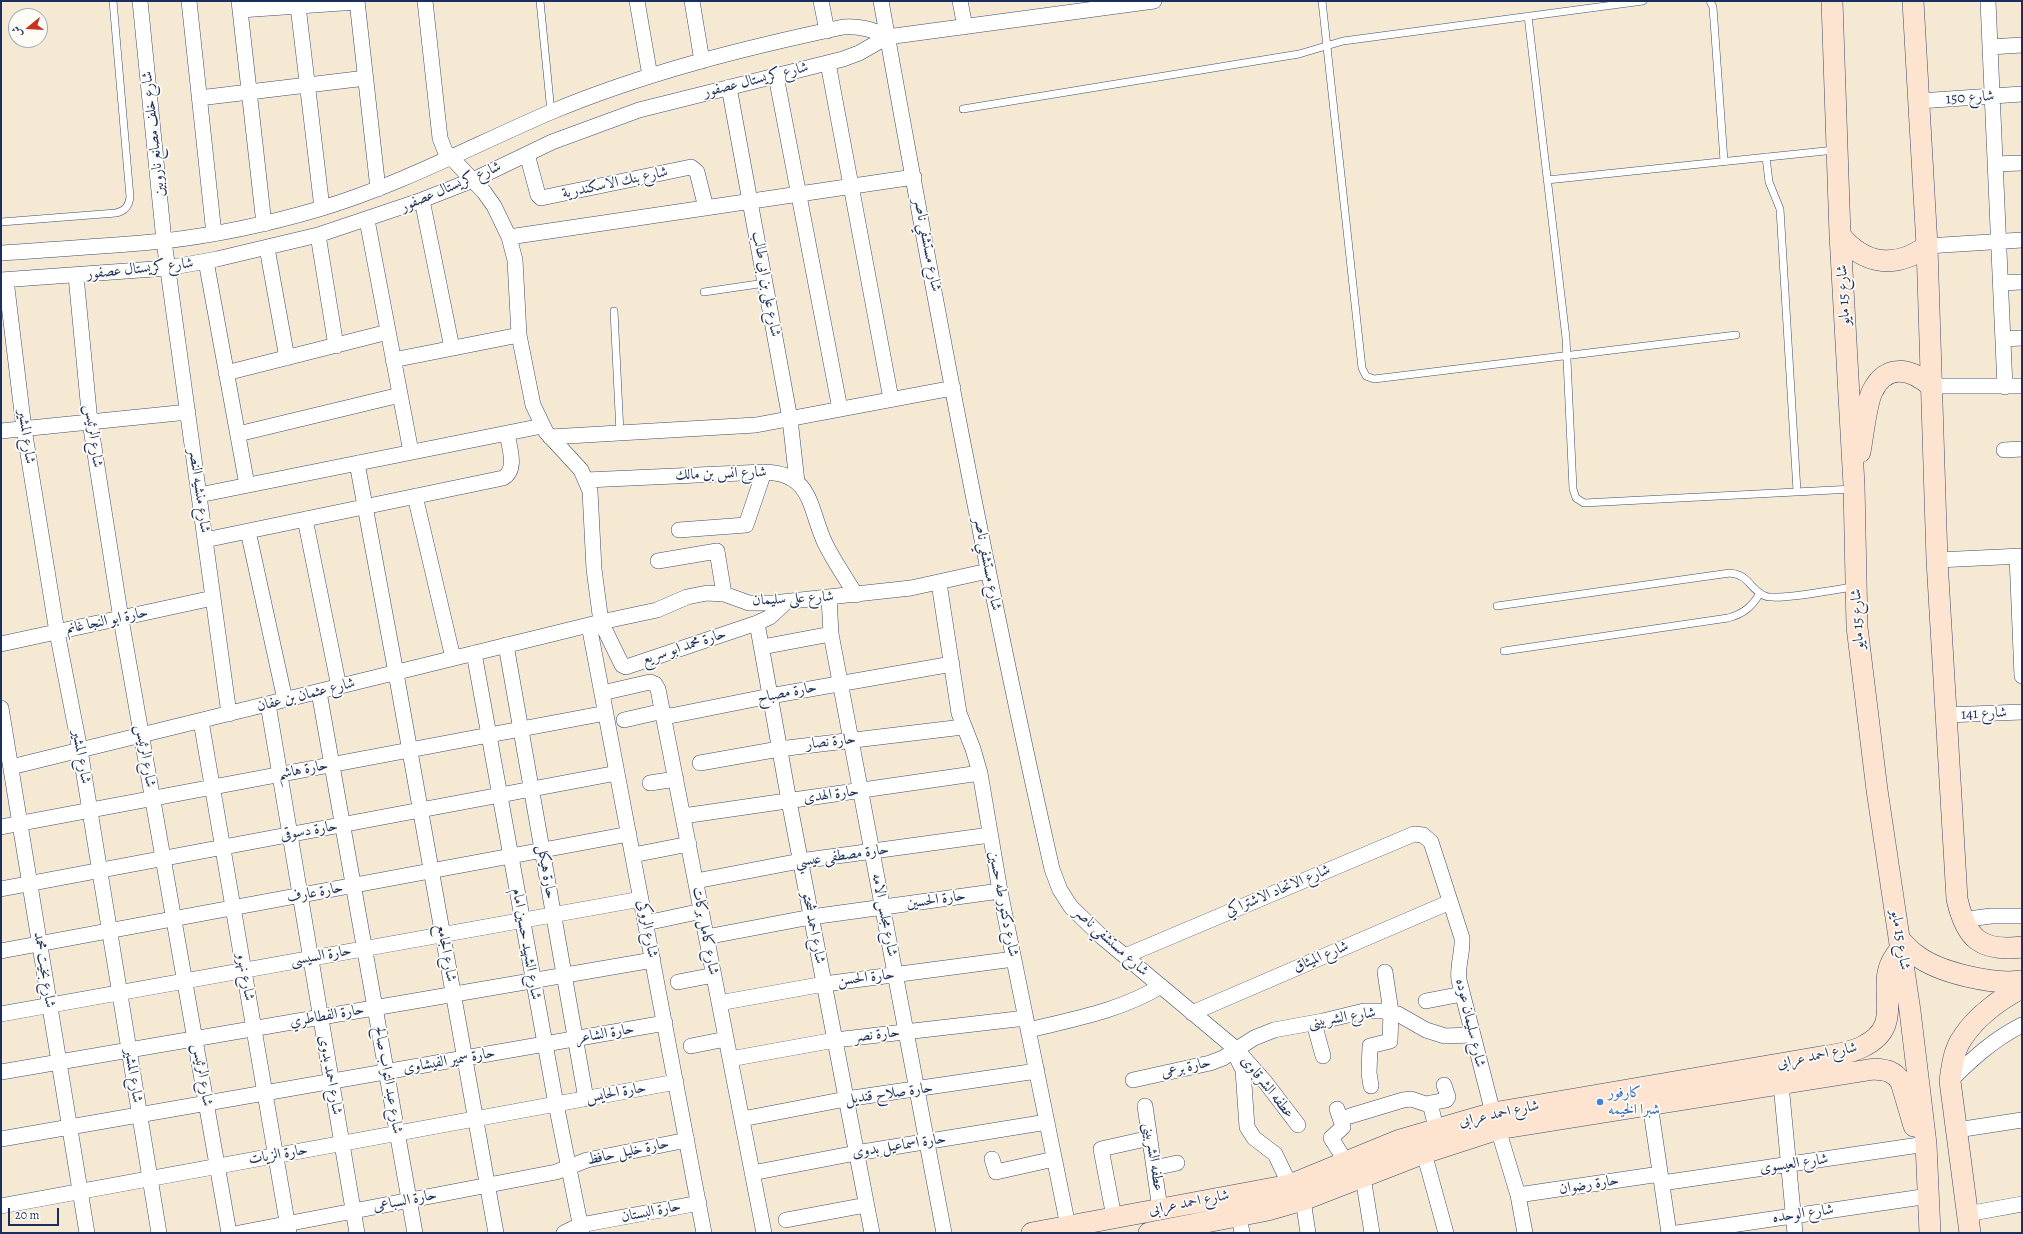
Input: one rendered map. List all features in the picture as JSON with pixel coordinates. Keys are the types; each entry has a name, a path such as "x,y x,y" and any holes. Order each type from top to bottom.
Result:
{"main road":[{"name":"شارع 15 مايو","path":"1832,1 1840,235 1854,487 1857,627 1865,706 1901,945 1926,1144 1930,1233"},
{"path":"1913,1 1927,246 1937,560 1957,899 1961,920 1969,931 1986,946 2008,949 2022,947"},
{"path":"1840,235 1859,253 1873,259 1883,261 1907,258 1927,246"},
{"path":"1854,487 1872,393 1878,382 1887,375 1899,371 1911,372 1931,386"},
{"path":"1901,945 1916,956 1951,972 1987,980 2022,981"},
{"name":"شارع احمد عرابى","path":"1149,1233 1240,1224 1424,1153 1495,1121 1861,1048 1872,1042 1886,1026 1888,1015 1887,974 1892,960 1901,945"},
{"path":"1968,1224 1950,1081 1953,1060 1962,1037 1998,1003 2022,988"},
{"name":"شارع احمد عرابى","path":"1032,1233 1290,1185 1436,1128 1650,1104 1874,1069 1887,1070 1893,1073 1901,1082 1915,1128 1926,1144"}],"street":[{"name":"شارع خلف مصانع ناروبين","path":"140,1 168,268"},
{"path":"189,1 214,234"},
{"path":"425,1 440,138 445,151 450,158 473,180 494,206 509,237 515,260 519,335 532,405 546,432 574,462 586,480 592,503 595,624"},
{"path":"637,1 650,76"},
{"path":"692,1 702,61"},
{"path":"821,1 827,31"},
{"name":"شارع مستشفي ناصر","path":"881,1 988,571 1018,720 1052,869 1060,890 1072,907 1125,956 1235,1050"},
{"path":"960,1 965,26"},
{"name":"شارع كريستال عصفور","path":"4,280 76,276 168,268 267,248 318,235 367,220 422,200 473,180 527,154 595,125 639,110 859,54 887,37 1119,3 1154,1"},
{"path":"1988,1 2005,387"},
{"path":"264,224 239,6 357,2 378,189"},
{"path":"290,5 307,85 322,208"},
{"name":"شارع كريستال عصفور","path":"1,253 164,241 214,234 264,224 322,208 378,189 551,112 650,76 702,61 827,31 858,26 874,30 887,37"},
{"path":"1990,47 2022,45"},
{"path":"828,63 891,399"},
{"path":"776,76 840,409"},
{"path":"199,98 366,78"},
{"name":"شارع على بن ابى طالب","path":"730,87 790,419 797,482"},
{"name":"شارع 150","path":"1919,101 2022,94"},
{"name":"شارع بنك الاسكندرية","path":"527,154 538,195 541,198 690,167 697,172 706,208"},
{"path":"1995,164 2022,163"},
{"path":"509,237 914,177"},
{"path":"422,200 452,348"},
{"path":"367,220 411,452"},
{"path":"318,235 336,346"},
{"path":"1927,246 2022,240"},
{"path":"267,248 287,358"},
{"path":"206,261 247,486"},
{"name":"شارع منشيه النصر","path":"168,268 229,714"},
{"name":"شارع الرئيس","path":"76,276 90,422 121,619 230,1233"},
{"name":"شارع المشير","path":"4,280 24,429 58,632 80,750 159,1233"},
{"path":"2000,283 2022,282"},
{"path":"226,373 388,332"},
{"path":"393,360 519,335"},
{"path":"2003,339 2022,338"},
{"path":"1931,386 2022,386"},
{"path":"199,495 507,433 620,433 744,426 790,419 953,388"},
{"path":"238,434 400,395"},
{"path":"1,431 188,412"},
{"path":"205,540 506,476 512,465 507,433"},
{"path":"2004,450 2022,450"},
{"name":"شارع الجامع","path":"356,464 396,672 496,1233"},
{"path":"679,530 746,525 764,472"},
{"name":"شارع انس بن مالك","path":"586,480 764,472 776,472 787,475 797,482 808,494 826,545 856,595"},
{"path":"415,496 454,658"},
{"path":"305,519 339,687"},
{"path":"248,531 285,700"},
{"path":"658,561 716,551 724,594"},
{"path":"1937,560 2019,556 2022,676"},
{"name":"شارع على سليمان","path":"595,624 657,610 697,594 717,592 749,603 786,602 856,595 939,583 988,571"},
{"name":"شارع دكتور طه حسين","path":"939,583 963,727 973,749 980,773 1000,891 1068,1226"},
{"name":"شارع مجلس الامه","path":"829,597 831,634 944,1233"},
{"name":"حارة ابو النجا غانم","path":"1,644 213,598"},
{"name":"حارة محمد ابو سريع","path":"595,624 621,664 625,667 757,623 770,617 786,602"},
{"name":"شارع احمد شحتو","path":"757,623 800,861 872,1233"},
{"name":"شارع عثمان بن عفان","path":"11,768 595,624"},
{"name":"شارع الروكى","path":"595,624 602,693 704,1233"},
{"path":"762,647 831,634"},
{"name":"حارة هيكل","path":"506,645 586,1099"},
{"name":"شارع الشهيد حسين امام","path":"474,653 556,1104 581,1229"},
{"name":"حارة مصباح","path":"624,720 659,712 670,716 840,683 952,664"},
{"name":"شارع كامل بركات","path":"602,693 647,682 652,682 658,689 764,1233"},
{"name":"شارع عبد التواب صالح","path":"319,692 415,1233"},
{"name":"شارع احمد بدوى","path":"268,704 357,1233"},
{"name":"شارع بخيت محمد","path":"1,708 3,731 11,768 87,1233"},
{"name":"شارع 141","path":"1946,715 2022,712"},
{"name":"حارة هاشم","path":"1,827 606,713"},
{"name":"شارع نهرو","path":"201,721 289,1228"},
{"name":"حارة نصار","path":"700,763 779,749 851,739 963,727"},
{"name":"حارة دسوقى","path":"1,889 617,773"},
{"name":"حارة الهدى","path":"683,816 980,773"},
{"path":"650,783 676,779"},
{"name":"حارة عارف","path":"1,951 629,834"},
{"name":"شارع الاتحاد الاشتراكي","path":"1125,956 1414,834 1423,835 1430,842"},
{"name":"حارة مصطفى عيسي","path":"696,881 800,861 990,835"},
{"name":"شارع سليمان عوده","path":"1430,842 1462,938 1458,969 1462,994 1495,1121 1518,1195 1524,1233"},
{"path":"633,855 689,844"},
{"name":"حارة الحسين","path":"706,937 811,917 1000,891"},
{"name":"حارة السيسى","path":"1,1014 641,899"},
{"name":"شارع الميثاق","path":"1192,1013 1450,902"},
{"path":"646,923 702,911"},
{"path":"1961,920 1991,916 2022,916"},
{"name":"حارة الحسن","path":"719,1003 824,984 1014,959"},
{"name":"حارة الفطاطري","path":"1,1072 653,960"},
{"path":"1371,1086 1369,1046 1371,1044 1390,1042 1391,1012 1385,972"},
{"path":"678,982 714,975"},
{"name":"حارة نصر","path":"730,1059 835,1040 906,1032 1027,1024 1119,1007 1137,1000 1161,986"},
{"path":"1426,1001 1462,994"},
{"name":"شارع الشربينى","path":"1235,1050 1254,1038 1274,1030 1314,1023 1364,1011 1391,1012 1405,1017 1435,1034 1454,1037 1472,1035"},
{"name":"حارة الشاعر","path":"545,1044 665,1023"},
{"path":"1314,1023 1323,1056"},
{"path":"1950,1081 1969,1061 1991,1044 2022,1025"},
{"path":"691,1046 726,1039"},
{"name":"حارة سمير الفيشاوى","path":"70,1128 545,1044"},
{"path":"1235,1050 1243,1070 1246,1121 1250,1133 1258,1143 1275,1154 1290,1185"},
{"name":"حارة برعى","path":"1133,1080 1210,1063 1235,1050"},
{"name":"عطفه الشرقاوى","path":"1235,1050 1266,1083 1298,1125"},
{"name":"حارة صلاح قنديل","path":"742,1119 846,1100 1037,1071"},
{"name":"حارة الحايس","path":"556,1104 676,1082"},
{"path":"1781,1084 1795,1233"},
{"path":"1346,1162 1331,1138 1343,1128 1344,1112 1403,1100 1430,1103 1447,1099 1444,1085"},
{"path":"1430,1103 1436,1128"},
{"name":"حارة الزيات","path":"1,1206 556,1104"},
{"path":"1650,1104 1670,1233"},
{"name":"عطفه الشربينى","path":"1145,1106 1160,1209"},
{"path":"1957,1130 2022,1120"},
{"name":"حارة اسماعيل بدوى","path":"752,1173 856,1153 1047,1122"},
{"path":"1,1139 70,1128"},
{"path":"1114,1217 1101,1149 1150,1138"},
{"name":"حارة خليل حافظ","path":"570,1168 587,1160 687,1140"},
{"name":"شارع العيسوى","path":"1661,1179 1788,1165 1926,1144"},
{"path":"1424,1153 1446,1233"},
{"path":"992,1159 996,1172 1054,1159"},
{"path":"1154,1168 1177,1163"},
{"name":"حارة السباعى","path":"239,1233 289,1228 354,1211 487,1186 570,1168"},
{"path":"1363,1177 1372,1233"},
{"name":"حارة رضوان","path":"1518,1195 1661,1179"},
{"name":"شارع الوحده","path":"1677,1233 1928,1196"},
{"path":"1303,1200 1308,1233"},
{"name":"حارة البستان","path":"564,1233 699,1203"},
{"path":"1968,1224 2022,1204"},
{"path":"786,1220 866,1205"}],"lane":[{"path":"1,222 116,213 128,206 130,197 113,1"},
{"path":"540,1 551,112"},
{"path":"1322,1 1362,368 1366,376 1374,379 1736,335"},
{"path":"963,109 1299,54 1352,39 1643,1"},
{"path":"1710,1 1713,7 1724,161"},
{"path":"1528,16 1567,356 1573,489 1576,498 1579,502 1584,503 1797,492 1854,487"},
{"path":"1547,180 1837,149"},
{"path":"1766,157 1769,182 1777,198 1780,209 1797,492"},
{"path":"704,292 765,283"},
{"path":"614,311 620,433"},
{"path":"1497,606 1730,573 1742,575 1760,594 1773,598 1856,586"},
{"path":"1504,651 1728,618 1736,616 1749,608 1760,594"}],"place":[{"name":"كارفور شبرا الخيمه","path":"1600,1102"}]}
